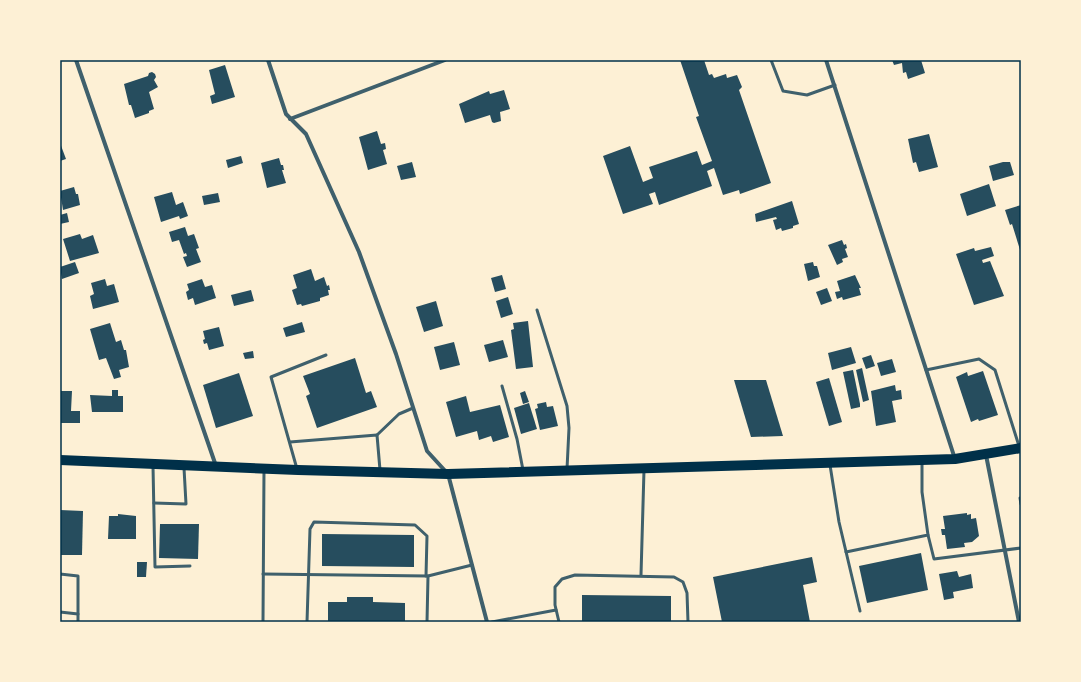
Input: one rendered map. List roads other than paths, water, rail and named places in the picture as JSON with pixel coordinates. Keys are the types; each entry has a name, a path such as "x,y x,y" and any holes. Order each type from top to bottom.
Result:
{"main road":[{"path":"60,460 184,466 448,474 955,459 986,455 1020,448"}],"street":[{"path":"76,60 216,467"},
{"path":"268,60 286,114 306,134 359,252 427,451 448,474 487,622"},
{"path":"290,119 445,60"},
{"path":"826,60 955,459"},
{"path":"986,455 1019,622"}],"lane":[{"path":"771,60 783,90 807,95 834,85"},
{"path":"537,310 567,406 569,428 567,471"},
{"path":"298,470 271,377 326,356"},
{"path":"926,370 979,359 995,370 1020,448"},
{"path":"502,386 517,439 523,472"},
{"path":"290,442 377,435 399,414 413,408"},
{"path":"377,435 380,473"},
{"path":"922,460 922,492 928,535 934,559 1021,548"},
{"path":"830,463 838,522 860,612"},
{"path":"153,464 155,567 190,566"},
{"path":"154,503 186,504 184,466"},
{"path":"263,622 264,468"},
{"path":"641,575 644,469"},
{"path":"1020,498 1021,504"},
{"path":"307,622 310,529 314,522 415,525 427,536 427,622"},
{"path":"846,552 928,535"},
{"path":"263,574 427,576 472,565"},
{"path":"60,574 78,576 78,622"},
{"path":"559,622 556,610 555,587 562,579 575,575 641,575 674,577 683,582 687,594 688,622"},
{"path":"492,622 556,610"},
{"path":"60,612 78,614"}]}
